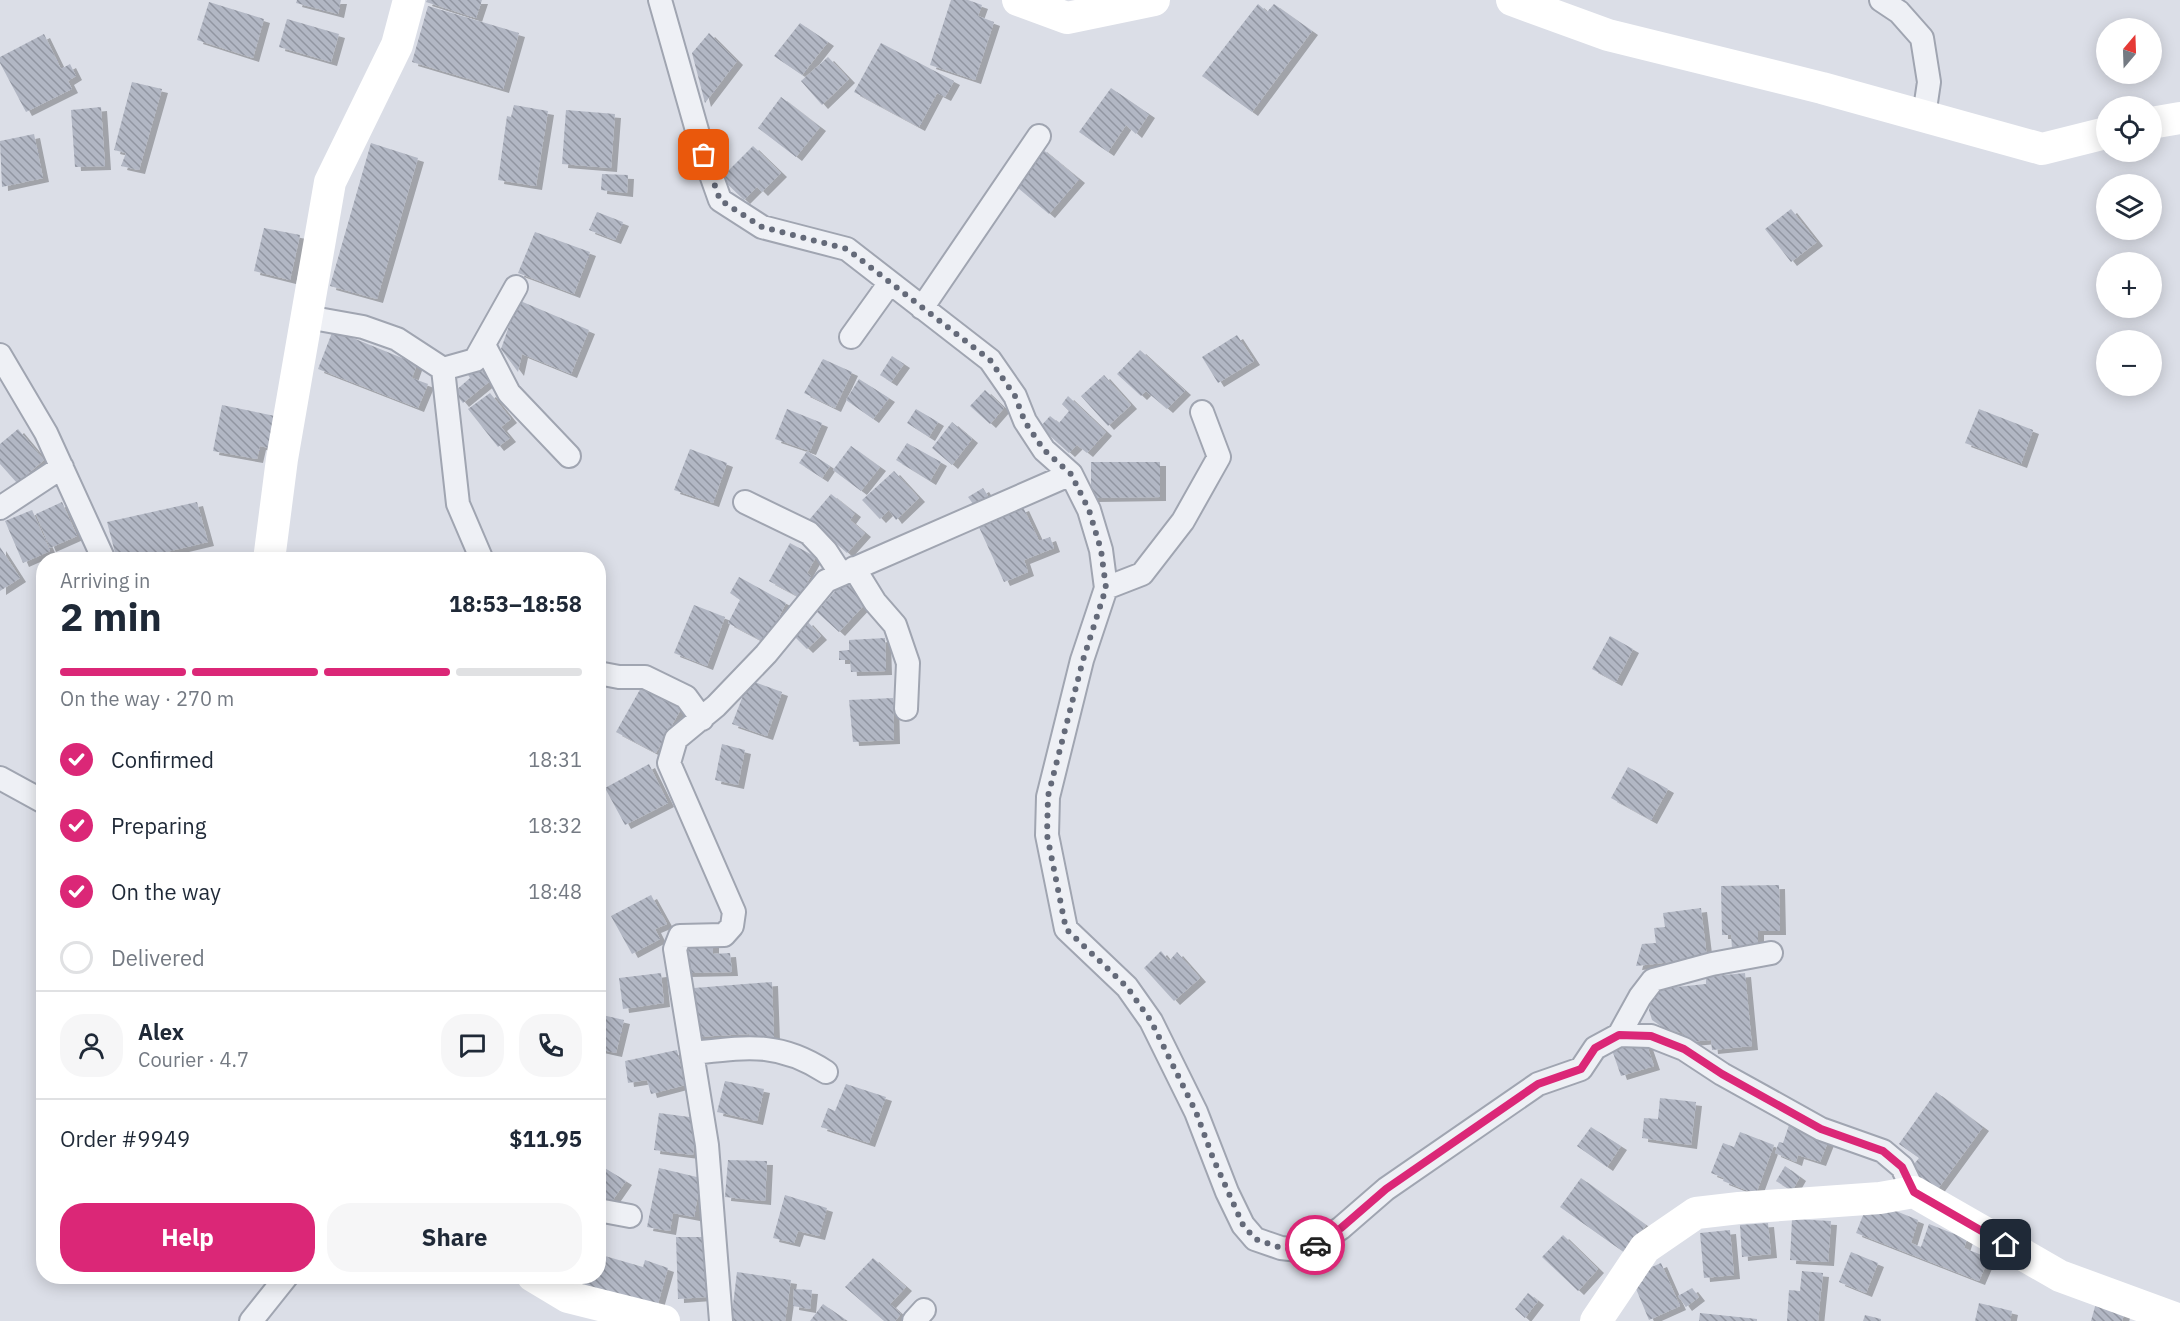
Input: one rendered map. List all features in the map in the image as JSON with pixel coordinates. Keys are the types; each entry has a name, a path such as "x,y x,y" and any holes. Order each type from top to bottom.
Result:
{"street":[{"path":"269,552 282,459 330,182 397,45 409,0"},
{"path":"660,0 704,155 720,200 762,227 847,249 889,284 990,360 1015,396 1025,422 1044,450 1071,474 1089,510 1101,550 1106,588 1083,660 1048,796 1047,835 1066,929 1127,987 1151,1021 1196,1112 1227,1192 1243,1225 1255,1239 1281,1248 1307,1251 1341,1228 1386,1189 1538,1084 1581,1069 1595,1048 1619,1035 1651,1036 1684,1049 1722,1074 1821,1129 1883,1151 1902,1167 1914,1192 2060,1276 2180,1320"},
{"path":"1018,0 1067,18 1154,0"},
{"path":"1512,0 1608,35 1822,88 2042,149 2096,136"},
{"path":"1881,0 1899,12 1923,38 1929,82 1924,116"},
{"path":"2162,121 2180,118"},
{"path":"922,308 1039,136"},
{"path":"851,338 889,284"},
{"path":"307,317 363,327 397,339 443,369 475,360 516,287"},
{"path":"484,345 509,393 569,456"},
{"path":"0,355 46,433 100,552"},
{"path":"443,369 458,504 479,552"},
{"path":"1106,588 1142,574 1183,521 1205,484 1219,458 1202,412"},
{"path":"0,507 62,467"},
{"path":"721,1321 707,1145 675,949 680,936 724,935 732,926 734,912 669,763 676,739 702,719 766,654 826,581 1071,474"},
{"path":"745,502 809,533 848,571 895,625 908,663 906,710"},
{"path":"606,675 645,677 686,697 702,719"},
{"path":"0,778 36,798"},
{"path":"1619,1035 1640,997 1653,980 1712,964 1771,953"},
{"path":"693,1053 768,1048 807,1060 826,1072"},
{"path":"1596,1321 1645,1248 1696,1214 1739,1208 1880,1198 1914,1192"},
{"path":"606,1212 630,1216"},
{"path":"251,1321 281,1284"},
{"path":"546,1284 568,1297 664,1321"}],"building":[{"path":"297,0 341,0 338,14 296,3"},
{"path":"427,0 482,0 476,18 426,2"},
{"path":"951,0 968,0 982,5 978,16 994,22 975,80 930,65"},
{"path":"209,2 264,19 253,58 197,40"},
{"path":"1258,4 1267,12 1274,4 1312,31 1252,112 1202,76"},
{"path":"428,6 519,33 503,89 412,62"},
{"path":"287,19 339,34 331,62 279,47"},
{"path":"800,23 828,42 802,75 774,56"},
{"path":"709,33 737,61 705,103 692,53"},
{"path":"44,34 61,69 70,64 76,76 68,81 72,89 26,112 0,63 0,57"},
{"path":"881,43 954,81 945,97 937,93 919,127 854,92"},
{"path":"828,57 849,79 822,105 801,81"},
{"path":"132,82 162,89 139,170 121,166 126,153 114,150"},
{"path":"1111,88 1149,114 1136,134 1126,125 1108,152 1079,132"},
{"path":"781,97 820,127 796,157 758,128"},
{"path":"514,105 548,111 536,186 498,180 507,116 511,117"},
{"path":"101,107 105,166 75,167 71,110"},
{"path":"566,110 615,114 611,168 562,164"},
{"path":"34,134 43,178 2,187 0,141"},
{"path":"371,143 418,158 377,299 330,286"},
{"path":"753,146 781,173 762,192 757,187 744,200 721,178"},
{"path":"1041,148 1079,179 1049,214 1012,183"},
{"path":"602,174 628,175 627,193 601,190"},
{"path":"1791,209 1817,242 1791,262 1765,229"},
{"path":"597,212 623,222 615,240 589,230"},
{"path":"264,228 300,235 290,280 254,271"},
{"path":"535,232 590,252 574,294 518,273"},
{"path":"518,300 589,330 571,374 522,354 518,372 501,349"},
{"path":"333,330 417,364 412,378 428,384 418,408 318,369"},
{"path":"1237,335 1254,361 1218,383 1202,357"},
{"path":"1140,350 1185,391 1167,409 1146,391 1141,396 1117,374"},
{"path":"892,356 904,364 891,382 880,375"},
{"path":"823,359 852,372 835,408 804,393"},
{"path":"478,366 490,381 463,403 454,392 470,378 467,373"},
{"path":"1104,375 1131,405 1108,426 1081,396"},
{"path":"859,379 889,398 873,419 846,400"},
{"path":"985,390 1004,408 990,424 970,406"},
{"path":"490,393 511,419 501,427 510,438 498,447 468,409"},
{"path":"1068,396 1106,432 1087,453 1077,445 1069,453 1040,427 1050,416 1059,423 1069,411 1062,404"},
{"path":"222,405 275,416 269,448 260,446 257,459 213,451"},
{"path":"787,409 822,423 810,451 775,439"},
{"path":"916,409 938,422 929,437 907,423"},
{"path":"1979,409 2033,430 2021,464 1965,443"},
{"path":"952,422 972,439 952,465 932,448"},
{"path":"18,429 44,460 17,483 0,464 0,444"},
{"path":"907,443 941,462 930,481 896,460"},
{"path":"851,446 880,467 861,491 833,470"},
{"path":"690,449 727,463 713,503 674,490"},
{"path":"807,451 830,466 822,478 799,463"},
{"path":"1091,462 1160,462 1160,497 1091,498"},
{"path":"894,471 919,498 896,520 889,510 880,519 862,500"},
{"path":"983,488 990,499 976,508 968,497"},
{"path":"831,494 855,513 850,520 865,533 847,553 809,520"},
{"path":"62,502 77,536 50,548 36,514"},
{"path":"197,502 208,542 166,552 115,552 107,522"},
{"path":"1023,507 1039,541 1050,537 1054,548 1024,560 1028,572 1004,582 978,525"},
{"path":"32,510 50,551 36,552 36,557 23,563 5,521"},
{"path":"790,543 816,557 807,573 811,576 799,597 769,581"},
{"path":"0,547 20,578 0,591"},
{"path":"739,577 786,603 766,643 728,623 740,600 730,593"},
{"path":"844,581 867,602 839,632 817,612"},
{"path":"694,605 725,617 707,666 674,653"},
{"path":"807,621 821,636 807,649 794,636"},
{"path":"1610,636 1633,649 1616,682 1592,669"},
{"path":"885,638 886,671 851,672 850,660 839,660 839,651 849,650 849,640"},
{"path":"749,680 782,692 767,736 732,724"},
{"path":"642,686 681,709 656,753 616,732"},
{"path":"893,698 894,740 853,742 849,700"},
{"path":"722,744 745,750 738,785 715,780"},
{"path":"649,764 668,803 625,825 606,787"},
{"path":"1628,767 1668,789 1651,820 1611,798"},
{"path":"1779,885 1780,931 1758,931 1758,947 1732,948 1731,935 1722,935 1721,886"},
{"path":"651,895 667,924 655,929 660,939 632,954 611,916"},
{"path":"1701,908 1707,958 1636,966 1642,944 1656,943 1654,928 1665,927 1663,913"},
{"path":"713,942 713,954 730,953 732,972 684,973 683,944"},
{"path":"1161,951 1169,961 1177,952 1200,978 1174,1001 1144,968"},
{"path":"661,973 664,1003 623,1009 619,978"},
{"path":"1745,973 1752,1046 1712,1050 1711,1040 1689,1042 1682,1033 1667,1030 1652,1020 1649,1010 1656,989 1706,984 1706,977"},
{"path":"772,982 774,1037 750,1038 749,1034 696,1037 694,988"},
{"path":"606,1016 624,1020 616,1053 606,1051"},
{"path":"1644,1037 1654,1066 1621,1076 1611,1047"},
{"path":"677,1050 685,1085 651,1094 647,1080 628,1083 625,1061"},
{"path":"725,1081 764,1089 757,1121 717,1112"},
{"path":"846,1084 886,1097 869,1143 821,1127 828,1108 835,1111"},
{"path":"1936,1092 1983,1127 1937,1190 1910,1169 1919,1158 1899,1144"},
{"path":"1660,1098 1696,1102 1691,1145 1642,1138 1644,1118 1658,1119"},
{"path":"659,1113 697,1118 693,1155 654,1150"},
{"path":"1791,1119 1831,1134 1820,1162 1798,1155 1796,1162 1775,1153 1779,1142 1783,1143"},
{"path":"1591,1127 1621,1146 1607,1167 1577,1146"},
{"path":"1740,1132 1774,1145 1756,1194 1723,1181 1724,1178 1711,1173 1723,1143 1734,1147"},
{"path":"728,1160 767,1161 765,1201 725,1197"},
{"path":"1785,1166 1800,1177 1792,1191 1776,1181"},
{"path":"659,1168 701,1178 694,1217 673,1213 670,1231 647,1227"},
{"path":"606,1169 626,1181 608,1207 606,1206"},
{"path":"1581,1178 1646,1225 1625,1253 1560,1207"},
{"path":"785,1195 827,1208 819,1236 798,1231 794,1243 773,1238"},
{"path":"1869,1200 1918,1220 1911,1243 1921,1247 1929,1224 1967,1239 1964,1248 1989,1258 1979,1281 1856,1233"},
{"path":"1792,1219 1831,1221 1828,1262 1790,1260"},
{"path":"1768,1223 1771,1254 1742,1257 1740,1225"},
{"path":"1730,1230 1734,1275 1704,1278 1700,1233"},
{"path":"1563,1235 1598,1269 1578,1291 1542,1257"},
{"path":"676,1237 704,1237 706,1297 678,1299"},
{"path":"1851,1252 1878,1263 1866,1293 1839,1282"},
{"path":"606,1256 643,1267 645,1260 668,1268 656,1311 580,1288 581,1284 606,1284"},
{"path":"873,1258 906,1287 890,1304 901,1314 895,1321 884,1321 845,1287"},
{"path":"1661,1263 1680,1306 1649,1320 1634,1284 1643,1281 1640,1272"},
{"path":"1802,1271 1823,1273 1818,1321 1787,1321 1789,1290 1800,1291"},
{"path":"737,1272 791,1280 785,1321 731,1321"},
{"path":"1692,1288 1699,1297 1686,1307 1678,1296"},
{"path":"794,1289 812,1290 810,1309 793,1306"},
{"path":"1528,1293 1538,1301 1525,1318 1515,1309"},
{"path":"1979,1303 2012,1311 2010,1321 1975,1321"},
{"path":"2096,1303 2125,1311 2122,1321 2091,1321"},
{"path":"823,1304 846,1320 810,1321"},
{"path":"1700,1313 1757,1319 1757,1321 1699,1321"},
{"path":"1865,1315 1881,1319 1881,1321 1863,1321"}],"way so far":[{"path":"704,155 720,200 762,227 789,236 847,249 889,284 990,360 1015,396 1025,422 1044,450 1071,474 1089,510 1101,550 1106,588 1083,660 1048,796 1047,835 1066,929 1127,987 1151,1021 1196,1112 1227,1192 1243,1225 1255,1239 1281,1248 1307,1251 1315,1245"}],"route":[{"path":"1315,1245 1341,1228 1386,1189 1538,1084 1581,1069 1595,1048 1619,1035 1651,1036 1684,1049 1722,1074 1821,1129 1883,1151 1902,1167 1914,1192 2006,1245"}]}
